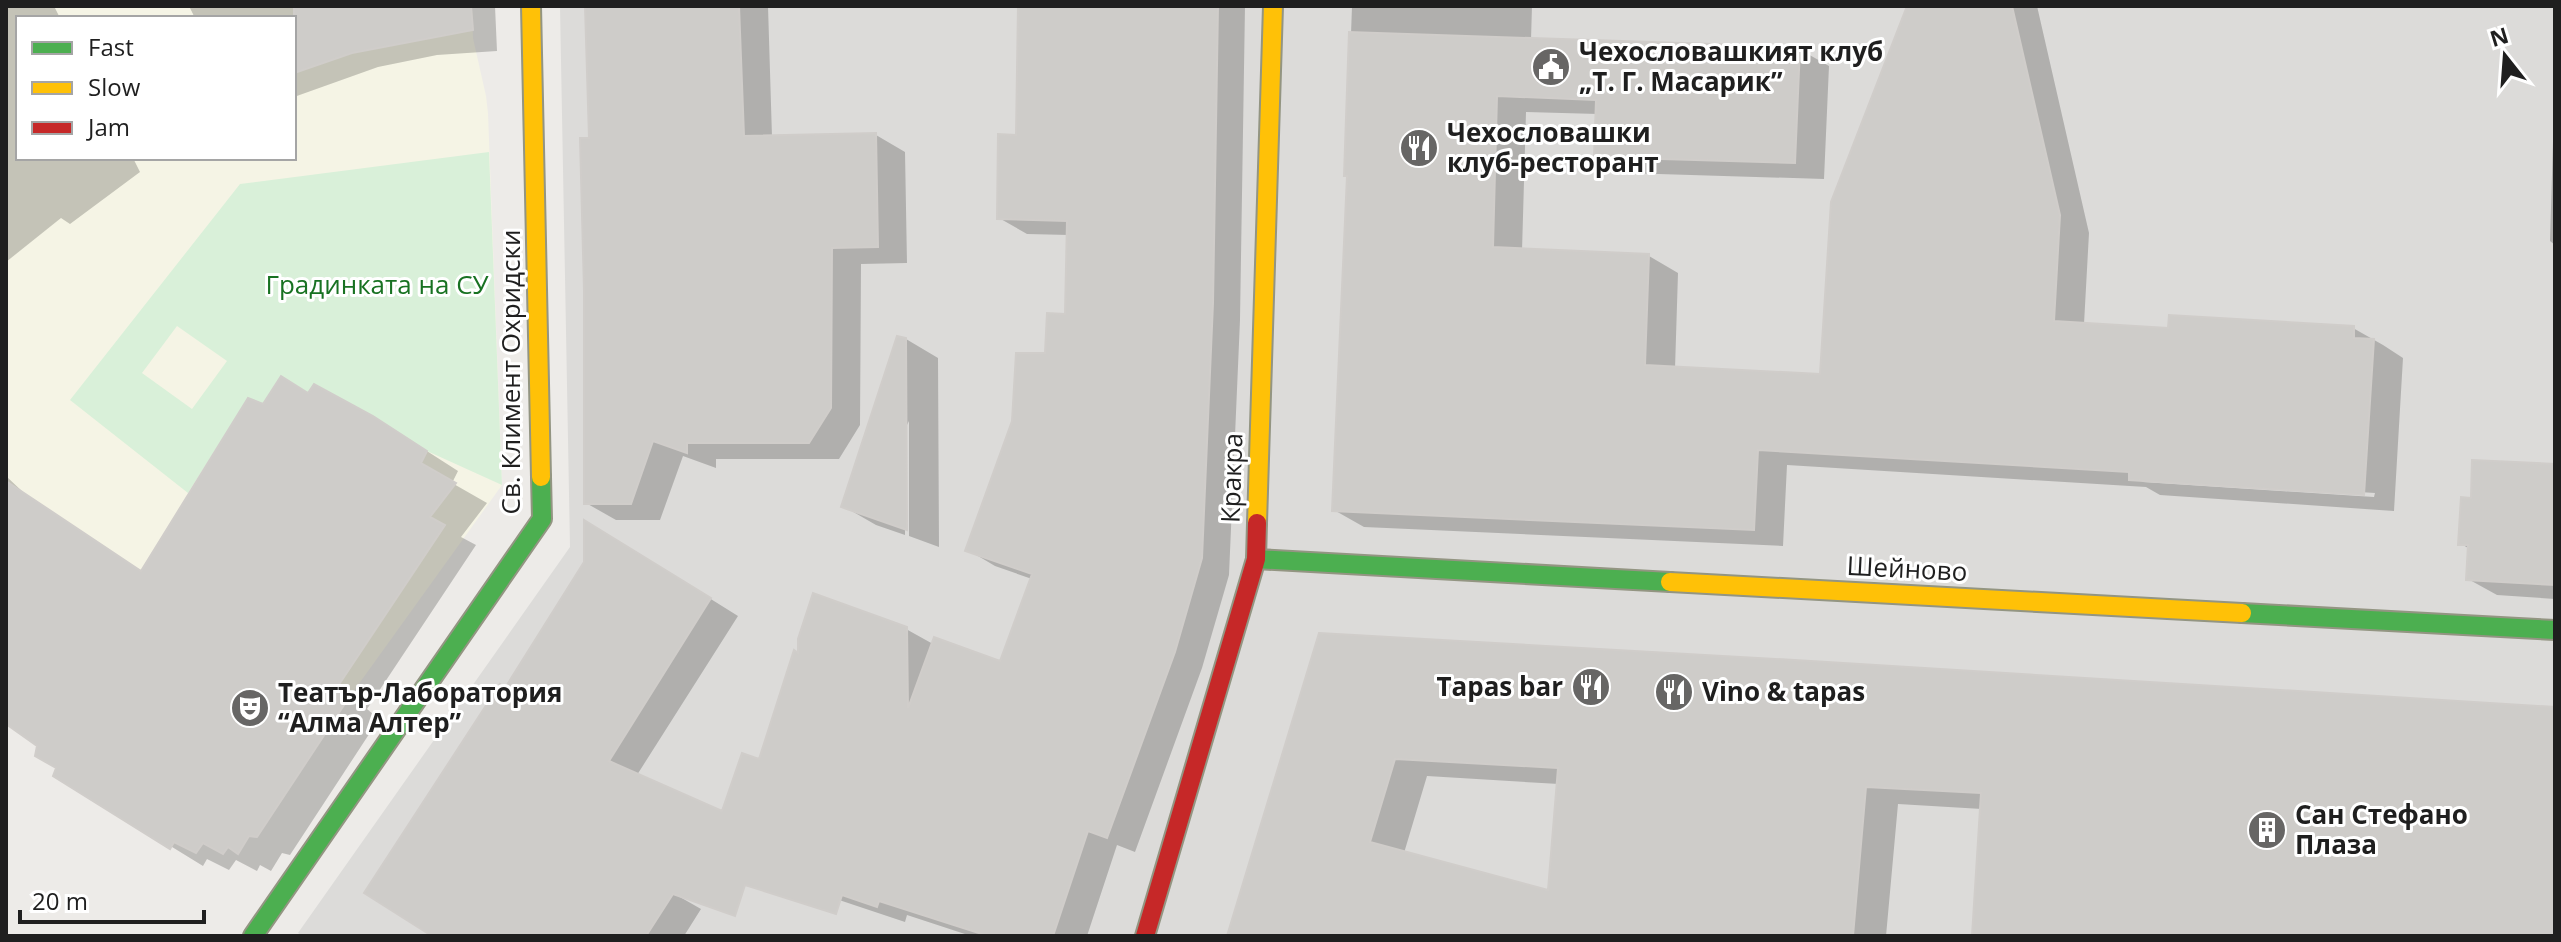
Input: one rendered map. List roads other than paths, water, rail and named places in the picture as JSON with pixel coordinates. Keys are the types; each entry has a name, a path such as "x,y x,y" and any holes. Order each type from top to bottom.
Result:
{"street":[{"name":"Св. Климент Охридски","path":"253,936 542,519 531,6"},
{"name":"Кракра","path":"1145,936 1256,559 1273,6"},
{"name":"Шейново","path":"1256,559 2555,630"}],"place":[{"name":"Чехословашкият клуб „Т. Г. Масарик”","path":"1551,67"},
{"name":"Чехословашки клуб-ресторант","path":"1419,148"},
{"name":"Tapas bar","path":"1591,687"},
{"name":"Vino & tapas","path":"1674,692"},
{"name":"Театър-Лаборатория “Алма Алтер”","path":"250,708"},
{"name":"Сан Стефано Плаза","path":"2267,830"}],"park label":[{"name":"Градинката на СУ","path":"377,285"}]}
